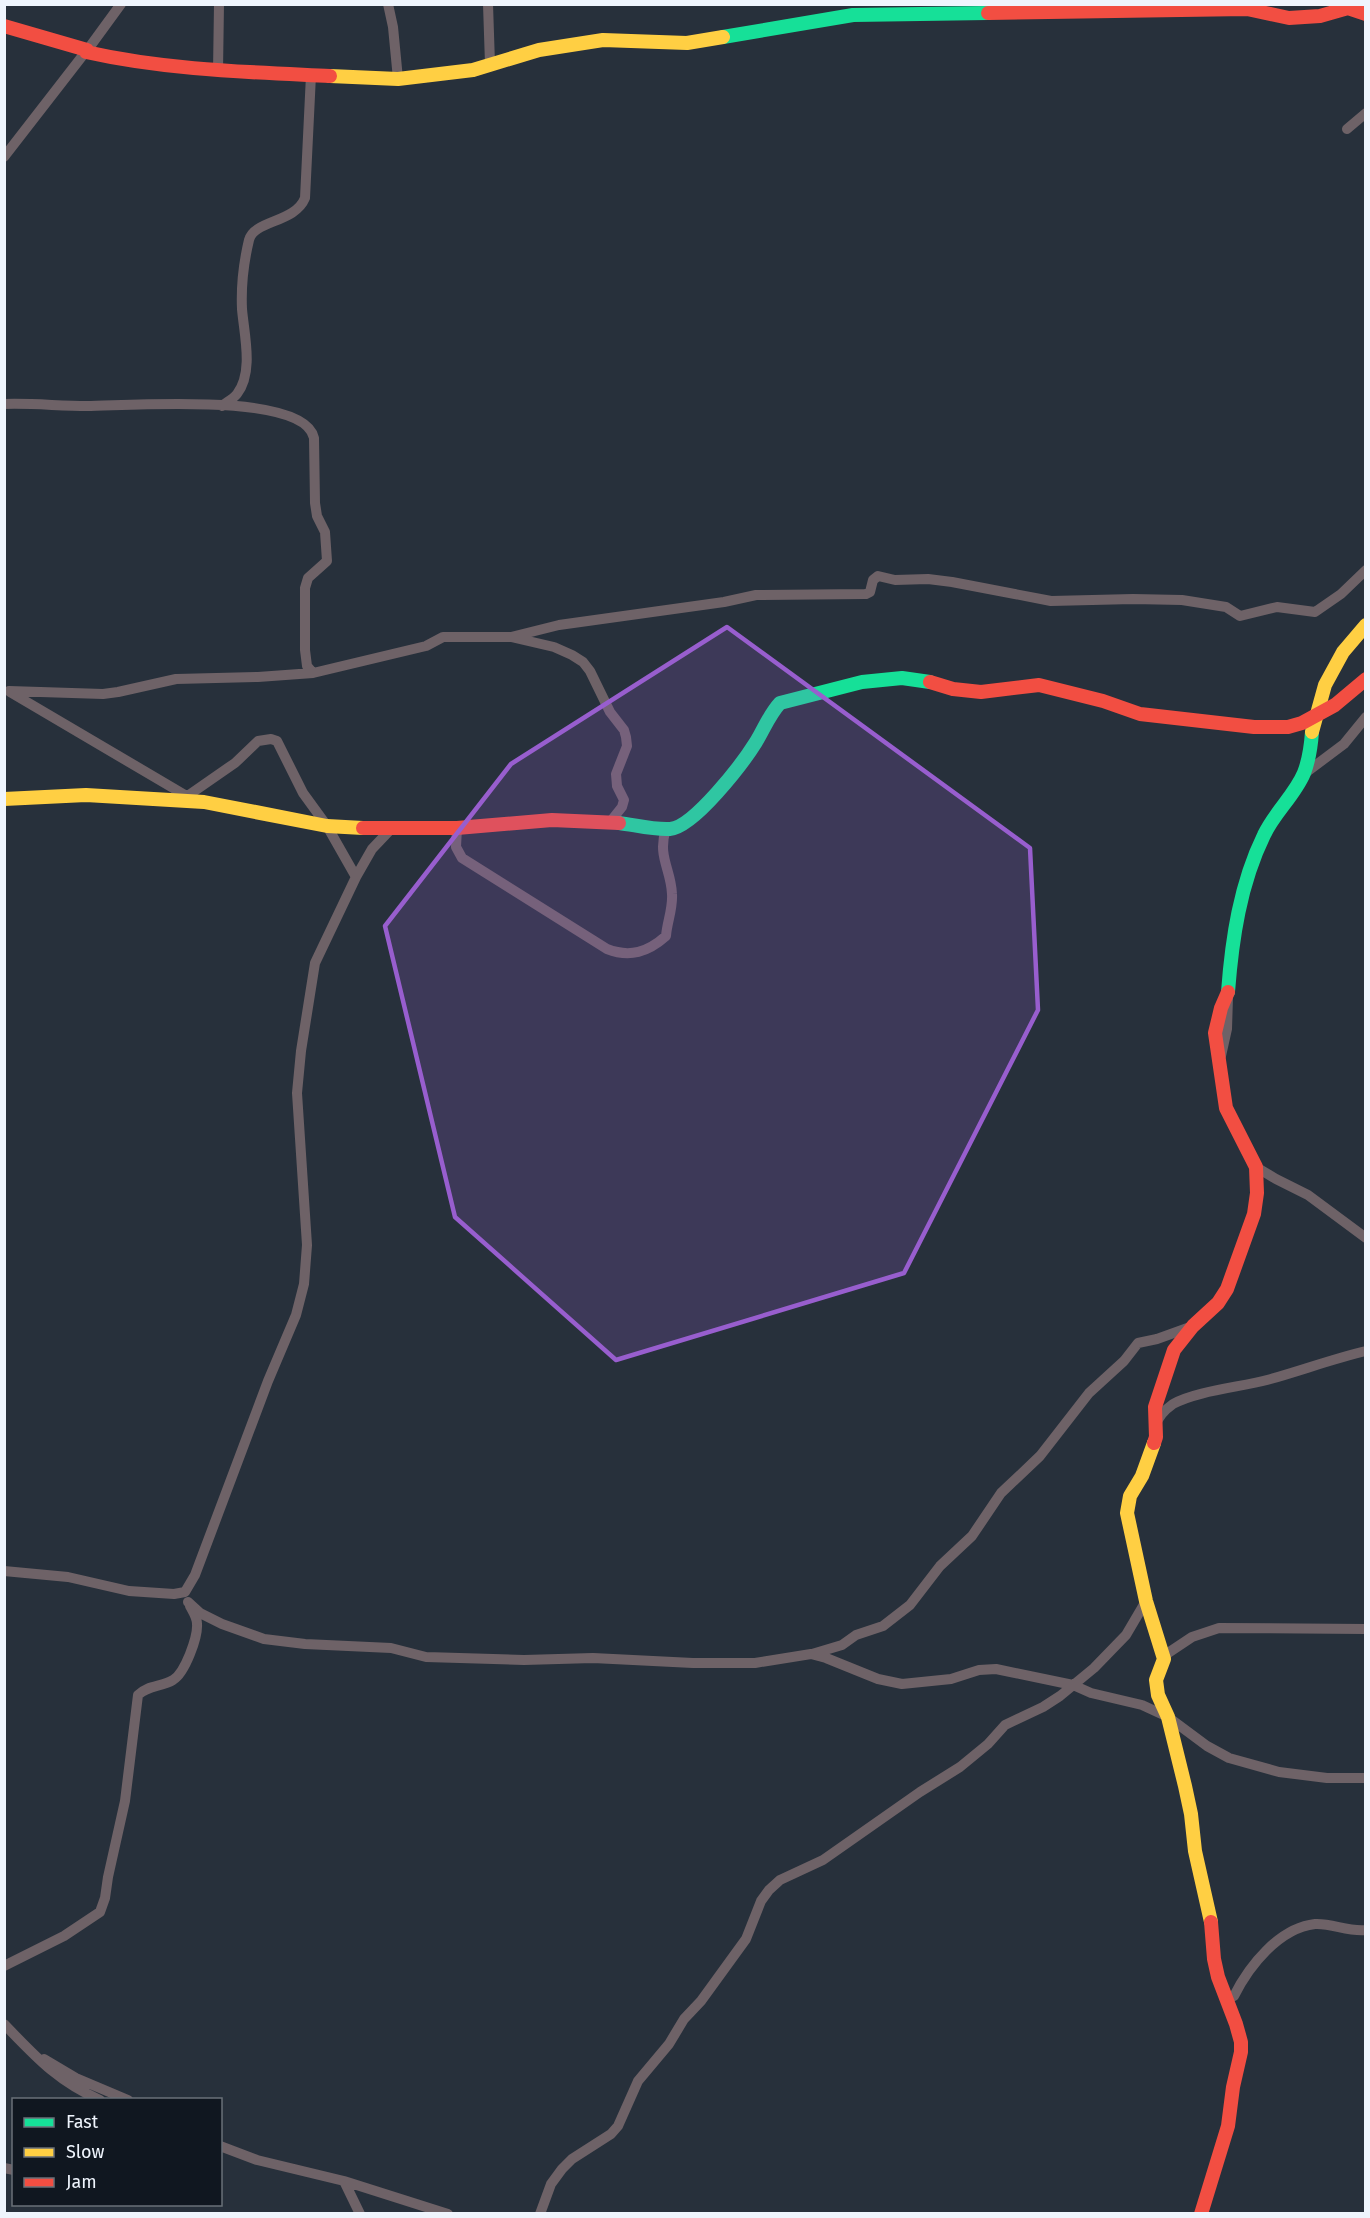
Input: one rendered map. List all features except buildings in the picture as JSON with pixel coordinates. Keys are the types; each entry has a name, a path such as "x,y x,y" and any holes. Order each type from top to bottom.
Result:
{"street":[{"path":"4,157 121,4"},
{"path":"218,71 219,4"},
{"path":"388,4 393,27 398,80"},
{"path":"488,4 490,64"},
{"path":"4,26 121,60 218,71 398,80 473,70 539,50 603,40 687,43 853,15 1247,9 1289,18 1320,16 1348,8 1365,14"},
{"path":"222,406 236,395 244,375 242,295 250,238 256,230 297,211 305,198 311,75"},
{"path":"1347,129 1365,113"},
{"path":"4,404 37,403 84,406 171,403 263,408 301,422 314,434 315,503 317,516 325,532 328,552 327,561 308,578 305,588 305,650 307,666 313,673"},
{"path":"511,638 559,625 724,602 756,595 866,594 870,592 873,580 878,576 895,580 928,579 952,582 1051,601 1171,599 1226,607 1242,616 1277,607 1315,612 1341,594 1365,570"},
{"path":"1156,1437 1155,1407 1174,1350 1193,1326 1218,1303 1227,1290 1254,1214 1257,1192 1256,1167 1227,1108 1215,1033 1219,1015 1228,994 1236,921 1250,867 1264,834 1304,774 1310,752 1312,730 1325,685 1343,652 1365,626"},
{"path":"7,690 103,694 176,679 313,673 426,646 443,638 511,638 554,647 583,662 596,682 610,712 624,730 627,746 616,774 624,800 622,807 610,822"},
{"path":"7,690 186,797 234,809 327,826 391,829 457,828 552,820 610,822 666,829 681,825 705,805 732,776 780,703 862,682 916,679 953,689 981,692 1039,685 1103,701 1140,714 1254,728 1288,727 1302,723 1335,705 1365,680"},
{"path":"1304,774 1344,744 1365,717"},
{"path":"186,797 236,763 258,741 271,739 280,747 303,793 327,826 356,877"},
{"path":"4,799 86,795 204,802"},
{"path":"457,828 456,847 462,858 608,949 629,954 649,949 666,936 672,895 662,858 662,839 666,829"},
{"path":"4,1966 64,1936 100,1912 125,1802 138,1695 147,1688 173,1680 179,1674 191,1649 196,1633 196,1617 187,1597 264,1392 298,1310 304,1284 307,1245 297,1093 315,963 356,877 372,849 391,829"},
{"path":"1256,1167 1308,1195 1365,1238"},
{"path":"4,1571 68,1576 129,1591 187,1597 200,1613 222,1624 264,1639 305,1644 381,1647 426,1657 524,1660 593,1658 693,1664 755,1663 811,1654 842,1645 856,1635 884,1626 904,1610 940,1566 972,1536 1000,1493 1040,1456 1089,1393 1124,1361 1138,1343 1193,1326"},
{"path":"1164,1659 1146,1600 1127,1513 1130,1496 1142,1476 1156,1437 1157,1422 1173,1405 1365,1351"},
{"path":"1155,1407 1163,1403 1173,1405"},
{"path":"540,2214 551,2184 562,2169 572,2159 611,2134 618,2126 626,2113 634,2086 669,2044 684,2019 701,2001 746,1939 761,1901 770,1890 780,1880 823,1860 844,1846 920,1792 960,1767 988,1744 1005,1725 1043,1707 1073,1685 1094,1668 1126,1635 1146,1600"},
{"path":"1201,2214 1228,2126 1233,2087 1241,2052 1240,2042 1214,1959 1211,1920 1194,1851 1191,1815 1185,1786 1168,1717 1158,1695 1156,1680 1168,1653 1192,1637 1220,1628 1365,1629"},
{"path":"811,1654 878,1679 902,1684 951,1679 979,1670 996,1669 1073,1685 1090,1693 1129,1701 1168,1717 1207,1746 1229,1758 1279,1772 1327,1778 1365,1778"},
{"path":"1234,1996 1250,1969 1278,1941 1292,1932 1316,1924 1344,1930 1365,1930"},
{"path":"4,2024 62,2080 96,2098"},
{"path":"35,2055 76,2078 123,2098"},
{"path":"222,2147 257,2160 344,2181 448,2214"},
{"path":"344,2181 360,2214"}],"highlighted area":[{"path":"727,627 1030,848 1038,1010 904,1273 616,1360 455,1217 385,926 511,764"}],"traffic: fast":[{"path":"723,37 853,15 988,13"},
{"path":"619,823 670,829 692,818 717,793 740,764 780,703 862,682 902,678 930,682"},
{"path":"1228,992 1238,912 1249,873 1268,827 1304,773 1310,753 1312,732"}],"traffic: slow":[{"path":"330,76 398,79 473,70 539,50 603,40 687,43 723,37"},
{"path":"1312,732 1325,685 1343,652 1366,625"},
{"path":"4,799 86,795 204,802 327,826 363,828"},
{"path":"1154,1443 1142,1476 1130,1496 1127,1513 1146,1601 1164,1659 1156,1680 1158,1695 1168,1717 1185,1786 1195,1851 1211,1922"}],"traffic: jam":[{"path":"988,13 1247,9 1289,18 1320,16 1348,8 1366,14"},
{"path":"4,26 87,50 86,52 146,63 330,76"},
{"path":"930,682 953,689 981,692 1039,685 1103,701 1140,714 1254,727 1288,727 1302,723 1335,705 1366,679"},
{"path":"363,828 457,828 552,820 619,823"},
{"path":"1154,1443 1156,1437 1155,1407 1174,1350 1193,1326 1218,1303 1227,1289 1254,1214 1257,1193 1256,1167 1226,1108 1215,1033 1221,1008 1228,992"},
{"path":"1201,2214 1228,2126 1233,2087 1241,2052 1236,2024 1218,1977 1211,1922"}]}
